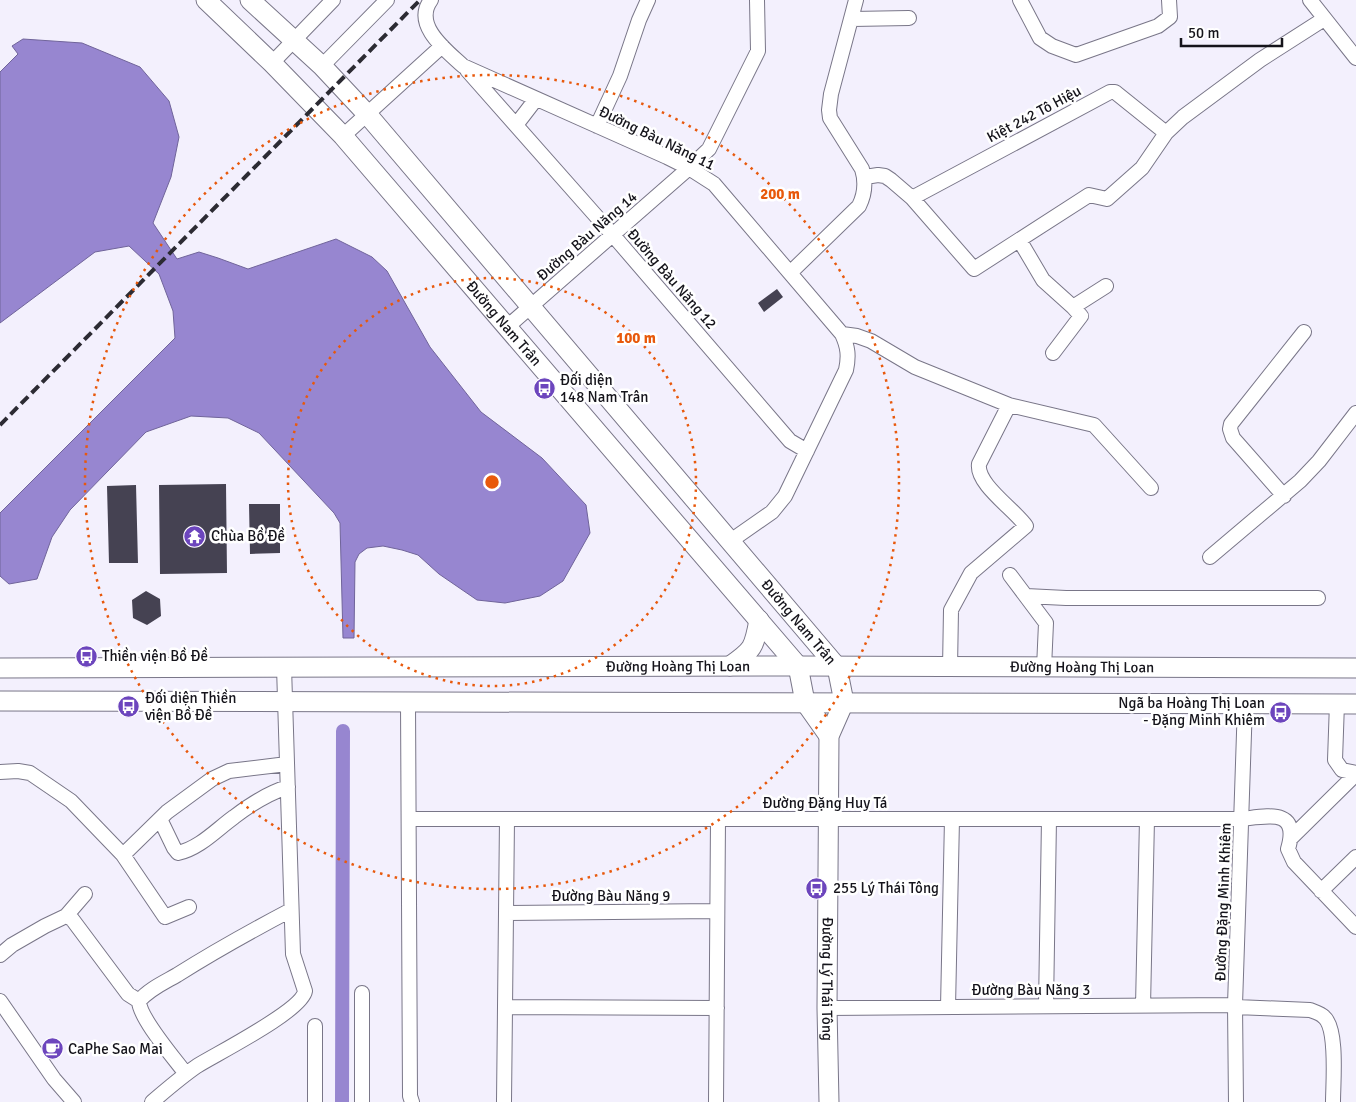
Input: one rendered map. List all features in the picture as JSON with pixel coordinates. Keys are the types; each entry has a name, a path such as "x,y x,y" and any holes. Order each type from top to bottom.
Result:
{"main road":[{"name":"Đường Nam Trân","path":"206,0 272,63 343,136 798,666 805,702 829,736"},
{"name":"Đường Nam Trân","path":"250,0 322,66 366,114 837,667 844,702"},
{"path":"730,666 746,655 752,648 759,620"},
{"name":"Đường Hoàng Thị Loan","path":"0,668 798,666 1356,668"},
{"path":"0,701 1356,704"},
{"path":"829,736 844,702"},
{"name":"Đường Lý Thái Tông","path":"829,736 827,1008 829,1102"}],"street":[{"path":"272,63 333,0"},
{"path":"322,66 387,0"},
{"name":"Đường Bàu Năng 11","path":"431,0 426,6 425,19 428,28 442,46 463,66 690,168 714,184 842,334 848,345 849,359 846,370 785,496 772,512 730,542"},
{"path":"597,126 620,76 639,20 648,0"},
{"name":"Đường Bàu Năng 14","path":"506,328 690,168 709,148 758,50 757,0"},
{"path":"790,273 859,206 864,197 865,177 862,169 834,126 829,110 831,94 856,0"},
{"path":"1020,0 1040,38 1052,46 1076,55 1158,26 1170,17 1169,0"},
{"path":"1310,0 1356,58"},
{"path":"852,19 909,18"},
{"path":"865,177 885,176 912,198 974,269 1089,195 1107,199 1142,168 1166,133 1196,106 1260,60 1324,19"},
{"path":"343,136 442,46"},
{"name":"Đường Bàu Năng 12","path":"463,66 612,234 790,441 807,452"},
{"name":"Kiệt 242 Tô Hiệu","path":"912,198 1110,92 1115,92 1166,133"},
{"path":"516,125 536,99"},
{"path":"1020,241 1043,280 1081,316 1053,352"},
{"path":"1073,307 1106,286"},
{"path":"1284,496 1233,438 1230,429 1231,424 1304,332"},
{"path":"842,334 857,336 871,341 915,367 1009,405 1094,425 1151,488"},
{"path":"950,668 951,610 971,573 1026,526 1018,514 992,491 981,478 978,469 1009,405"},
{"path":"1210,557 1284,496 1319,461 1356,413"},
{"path":"1010,575 1046,623 1044,668"},
{"path":"1026,596 1066,598 1318,598"},
{"path":"152,1102 196,1066 244,1040 294,1007 304,996 305,991 293,954 284,667"},
{"path":"408,702 410,1096 412,1102"},
{"name":"Đường Đặng Minh Khiêm","path":"1236,1102 1236,1006 1245,703"},
{"path":"1291,838 1356,774 1342,770 1335,760 1336,704"},
{"path":"123,856 160,819 197,788 220,774 287,764"},
{"path":"0,772 18,771 30,773 71,801 123,856 165,917 189,907"},
{"path":"160,819 178,853 203,841 270,793 288,787"},
{"name":"Đường Đặng Huy Tá","path":"409,819 1242,819 1275,815 1289,826 1291,838 1288,849 1290,854 1304,873 1356,927"},
{"path":"504,1102 507,819"},
{"path":"716,1102 718,819"},
{"path":"948,1007 952,819"},
{"path":"1046,1006 1049,819"},
{"path":"1143,1006 1147,819"},
{"path":"1322,891 1356,857"},
{"path":"0,955 12,945 66,916 85,894"},
{"path":"139,1001 194,964 292,910"},
{"name":"Đường Bàu Năng 9","path":"506,912 717,911"},
{"path":"66,916 72,919 128,994 139,1001"},
{"path":"362,992 362,1102"},
{"path":"0,1001 67,1100"},
{"path":"139,1001 139,1006 148,1022 186,1074"},
{"name":"Đường Bàu Năng 3","path":"827,1008 1236,1006 1310,1010 1320,1013 1326,1018 1333,1032 1333,1102"},
{"path":"505,1007 717,1008"},
{"path":"315,1026 315,1102"}],"shaded area":[{"path":"23,39 82,43 140,67 169,101 179,137 171,177 153,223 177,259 199,252 248,269 336,239 372,257 387,271 430,347 481,412 542,458 586,505 590,533 563,581 540,596 505,603 477,600 439,574 418,555 383,546 367,548 359,554 355,562 354,638 343,638 340,523 334,513 259,433 228,418 191,416 146,432 70,510 52,537 37,579 9,584 0,576 0,513 175,338 173,311 159,274 129,246 95,252 0,323 0,72 18,54 12,46"}],"building":[{"path":"777,289 783,297 764,312 758,303"},
{"path":"226,484 227,573 160,574 159,485"},
{"path":"136,485 138,563 109,563 107,486"},
{"path":"249,504 280,504 280,553 250,554"},
{"path":"146,591 160,599 161,616 147,625 133,618 132,600"}],"waterway":[{"path":"342,1102 343,731"}],"railway":[{"path":"0,425 420,0"}],"place":[{"name":"Đối diện 148 Nam Trân","path":"544,389"},
{"name":"Chùa Bồ Đề","path":"195,536"},
{"name":"Thiền viện Bồ Đề","path":"86,656"},
{"name":"Đối diện Thiền viện Bồ Đề","path":"129,707"},
{"name":"Ngã ba Hoàng Thị Loan - Đặng Minh Khiêm","path":"1281,712"},
{"name":"255 Lý Thái Tông","path":"817,888"},
{"name":"CaPhe Sao Mai","path":"52,1049"}]}
